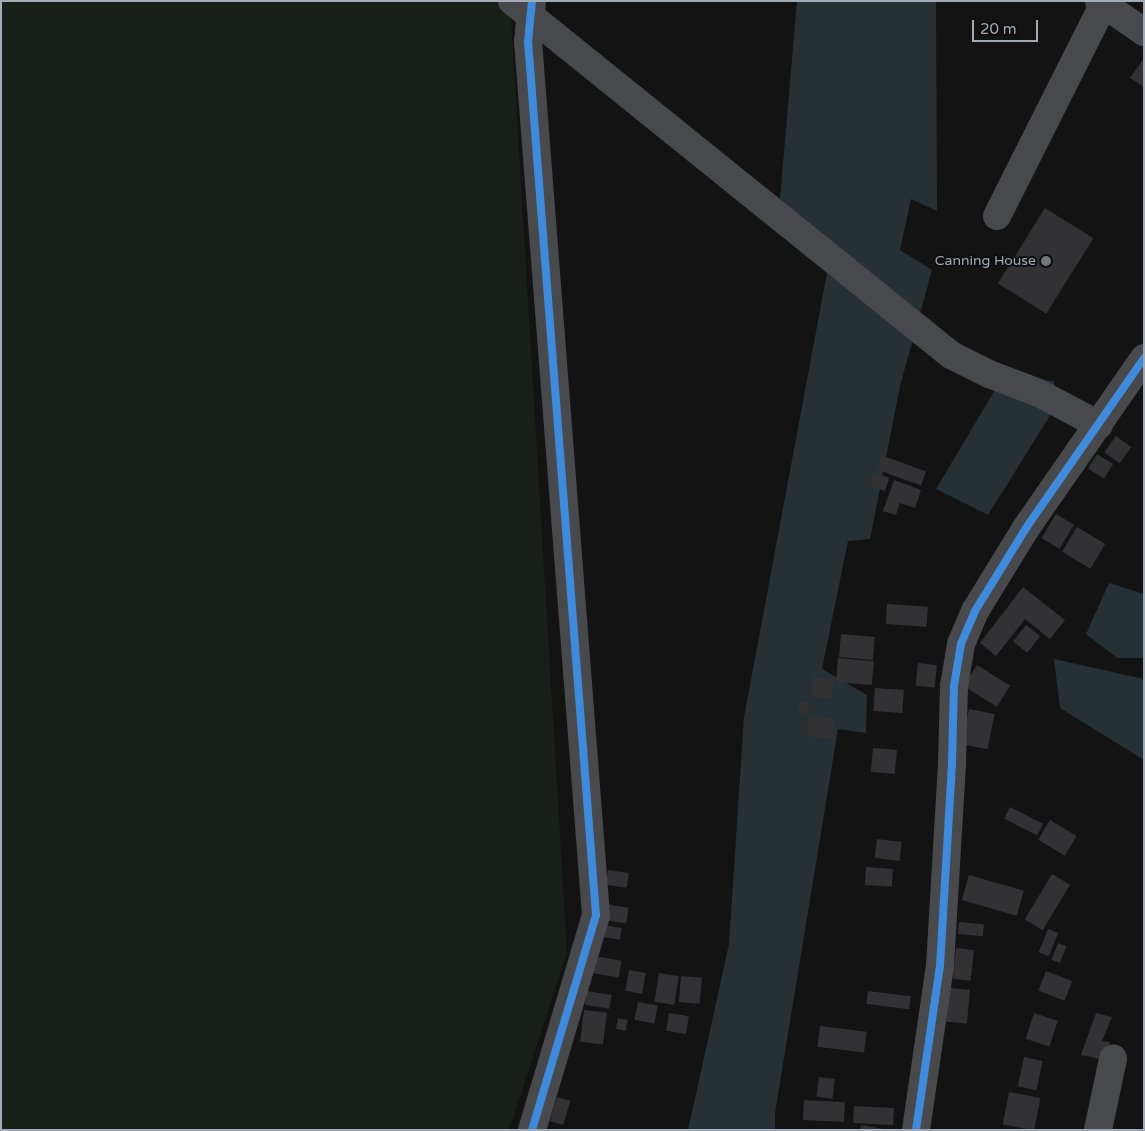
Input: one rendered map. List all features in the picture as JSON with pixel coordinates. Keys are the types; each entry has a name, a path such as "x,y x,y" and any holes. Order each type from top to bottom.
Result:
{"street":[{"path":"997,216 1101,3 1144,32"},
{"path":"525,6 554,37 950,355 989,374 1039,393 1099,425"},
{"path":"525,6 596,915 532,1130"},
{"path":"916,1130 940,966 952,762 954,686 961,644 975,611 1026,528 1144,358"},
{"path":"1098,1130 1113,1059"}],"shaded area":[{"path":"1,1 510,1 567,953 509,1130 1,1130"},
{"path":"797,1 936,1 937,211 911,199 900,250 932,270 900,386 870,539 848,541 822,669 867,695 866,733 838,729 775,1113 775,1130 688,1130 729,944 744,717 832,246 779,210"},
{"path":"1002,378 1054,381 1056,406 988,515 936,489"},
{"path":"1109,583 1144,594 1144,658 1117,658 1086,634"},
{"path":"1054,659 1144,679 1144,760 1060,708"}],"building":[{"path":"1144,58 1144,87 1130,78"},
{"name":"Canning House","path":"1045,208 1093,238 1046,314 998,283"},
{"path":"1116,436 1131,447 1120,463 1104,452"},
{"path":"1097,454 1113,464 1104,478 1088,468"},
{"path":"881,455 926,471 921,486 876,469"},
{"path":"874,473 889,478 885,491 870,486"},
{"path":"894,480 921,490 915,508 900,503 896,515 883,511"},
{"path":"1056,514 1074,525 1060,549 1042,538"},
{"path":"1077,527 1105,544 1090,569 1062,552"},
{"path":"1023,587 1065,620 1050,639 1025,619 996,656 980,643"},
{"path":"887,604 928,607 927,627 886,624"},
{"path":"1026,625 1040,636 1027,653 1013,642"},
{"path":"841,634 875,637 873,660 839,657"},
{"path":"838,658 874,661 872,685 836,682"},
{"path":"918,663 937,665 934,688 916,686"},
{"path":"977,665 1010,686 997,707 964,686"},
{"path":"813,677 834,679 832,699 811,697"},
{"path":"875,688 904,690 902,713 873,711"},
{"path":"799,701 809,702 808,714 798,713"},
{"path":"969,709 995,714 988,749 962,744"},
{"path":"809,716 835,718 833,739 808,737"},
{"path":"873,748 897,750 895,774 871,772"},
{"path":"1010,807 1043,824 1037,835 1004,819"},
{"path":"1050,820 1077,836 1065,856 1038,840"},
{"path":"877,839 902,842 899,861 875,858"},
{"path":"866,867 893,869 892,887 865,885"},
{"path":"608,870 629,873 627,888 606,885"},
{"path":"1052,874 1070,885 1043,930 1025,919"},
{"path":"969,875 1024,891 1017,916 962,900"},
{"path":"605,904 629,908 626,924 602,920"},
{"path":"959,922 984,924 983,936 958,934"},
{"path":"603,925 622,928 620,940 601,937"},
{"path":"1048,929 1058,933 1049,956 1039,952"},
{"path":"1058,943 1066,946 1060,963 1052,960"},
{"path":"956,948 974,950 971,981 953,979"},
{"path":"594,956 622,961 619,978 591,973"},
{"path":"629,970 646,973 642,994 625,991"},
{"path":"1046,971 1072,981 1065,1001 1038,991"},
{"path":"659,973 679,976 674,1005 654,1002"},
{"path":"681,976 702,978 700,1004 679,1002"},
{"path":"949,988 970,990 967,1024 946,1022"},
{"path":"587,991 612,995 610,1009 585,1005"},
{"path":"868,991 911,996 909,1009 866,1004"},
{"path":"638,1002 658,1006 654,1023 635,1020"},
{"path":"584,1010 607,1013 603,1045 580,1042"},
{"path":"669,1013 689,1016 686,1034 666,1031"},
{"path":"1034,1013 1058,1021 1049,1046 1026,1039"},
{"path":"1096,1013 1112,1017 1102,1041 1110,1042 1106,1060 1081,1055"},
{"path":"618,1018 628,1020 626,1031 616,1029"},
{"path":"820,1026 867,1032 864,1053 817,1047"},
{"path":"1024,1057 1043,1061 1036,1090 1018,1086"},
{"path":"819,1077 835,1079 832,1099 817,1097"},
{"path":"1009,1092 1040,1098 1034,1130 1003,1124"},
{"path":"557,1097 570,1101 563,1125 550,1121"},
{"path":"804,1100 845,1102 844,1122 803,1120"},
{"path":"854,1106 894,1108 893,1125 853,1123"},
{"path":"861,1125 884,1129 884,1130 860,1130"}],"cycle path":[{"path":"532,1 528,42 596,915 532,1130"},
{"path":"916,1130 940,966 952,762 954,686 961,644 975,611 1026,528 1144,358"}],"place":[{"name":"Canning House","path":"1046,261"}]}
